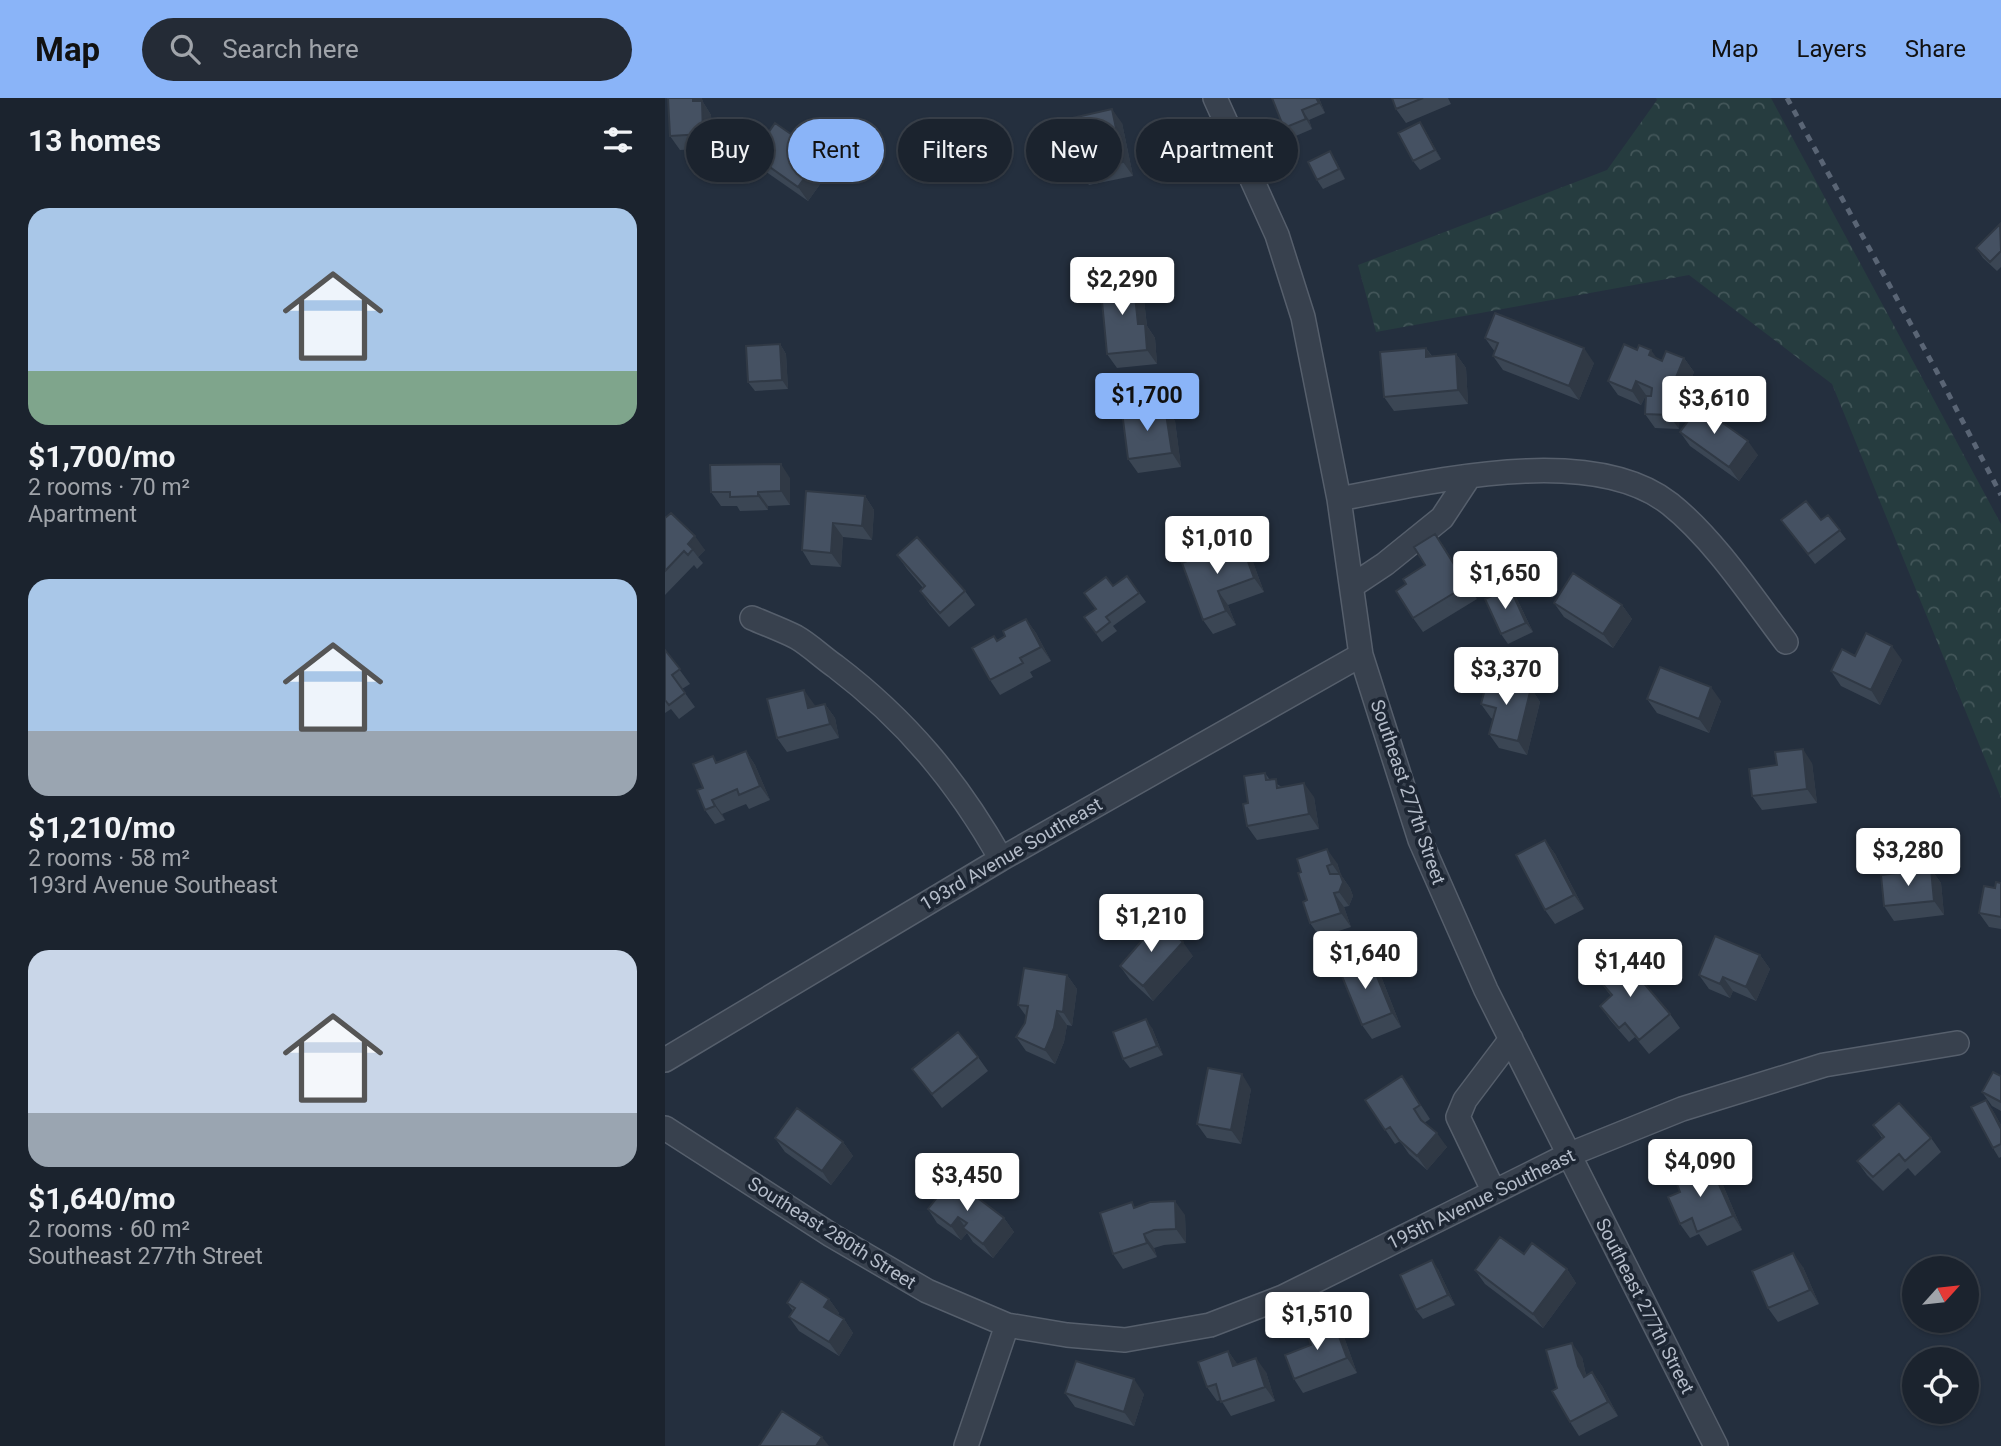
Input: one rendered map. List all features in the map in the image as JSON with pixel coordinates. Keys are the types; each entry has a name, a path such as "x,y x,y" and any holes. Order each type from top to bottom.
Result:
{"street":[{"name":"Southeast 277th Street","path":"1215,98 1277,235 1303,317 1339,499 1361,655 1420,840 1511,1039 1717,1446"},
{"path":"1339,499 1440,480 1532,470 1591,473 1644,489 1668,503 1689,521 1735,575 1786,642"},
{"path":"1352,586 1385,564 1442,518 1469,477"},
{"path":"752,618 797,638 868,691 905,726 948,776 977,816 1001,859"},
{"name":"193rd Avenue Southeast","path":"665,1060 1001,859 1361,655"},
{"path":"1494,1192 1458,1117 1465,1100 1511,1039"},
{"name":"195th Avenue Southeast","path":"1007,1325 1067,1335 1125,1340 1210,1325 1283,1297 1568,1155 1682,1109 1825,1066 1957,1043"},
{"name":"Southeast 280th Street","path":"665,1128 831,1235 917,1285 1007,1325"},
{"path":"966,1446 1007,1325"}],"green space":[{"path":"1656,98 1771,98 2001,524 2001,798 1832,384 1689,275 1376,332 1358,265 1607,170"}],"building":[{"path":"668,98 693,98 693,101 702,101 703,119 686,119 686,135 670,136"},
{"path":"1272,98 1316,98 1319,103 1302,110 1306,119 1298,122 1298,119 1280,119"},
{"path":"1392,98 1423,98 1396,109"},
{"path":"1112,109 1114,119 1068,119"},
{"path":"1420,122 1435,150 1413,161 1398,133"},
{"path":"774,124 788,132 788,180 774,170"},
{"path":"1330,151 1339,169 1317,180 1308,162"},
{"path":"2000,224 2001,251 1990,262 1976,248"},
{"path":"1133,277 1138,324 1145,324 1147,350 1107,354 1100,280"},
{"path":"1495,313 1584,348 1569,386 1493,356 1498,343 1485,338"},
{"path":"780,344 782,380 748,382 746,346"},
{"path":"1624,344 1637,350 1639,345 1651,350 1649,355 1662,361 1666,351 1684,358 1670,392 1669,415 1645,414 1646,396 1651,396 1652,388 1636,381 1632,391 1608,381"},
{"path":"1426,348 1426,357 1456,354 1458,390 1384,397 1380,352"},
{"path":"1699,406 1748,441 1729,467 1680,432"},
{"path":"1165,407 1172,453 1128,459 1122,412"},
{"path":"781,464 781,491 758,492 758,496 730,497 730,492 711,492 710,465"},
{"path":"806,491 865,496 862,526 833,523 831,553 802,550"},
{"path":"1806,501 1821,520 1828,515 1840,530 1808,554 1781,520"},
{"path":"671,513 695,536 688,544 693,549 688,555 684,551 665,571 665,518"},
{"path":"1435,534 1467,585 1413,618 1396,591 1406,584 1403,579 1425,565 1414,547"},
{"path":"917,537 965,591 940,613 920,591 925,586 897,555"},
{"path":"1240,540 1254,578 1218,591 1226,611 1203,620 1182,563"},
{"path":"1573,573 1622,605 1603,634 1554,603"},
{"path":"1127,576 1139,593 1106,617 1110,622 1096,633 1084,617 1096,609 1084,593 1106,577 1113,586"},
{"path":"1510,588 1526,623 1501,634 1485,599"},
{"path":"1026,619 1041,647 1020,658 1023,663 990,680 972,648 994,636 997,641 1005,636 1003,631"},
{"path":"1866,633 1892,646 1871,690 1831,671 1842,649 1855,656"},
{"path":"665,650 680,669 672,675 685,693 669,705 665,700"},
{"path":"1660,667 1711,687 1699,719 1647,699"},
{"path":"1488,678 1531,688 1518,741 1489,734 1496,708 1481,704"},
{"path":"804,690 808,708 825,704 830,724 777,738 767,699"},
{"path":"1803,749 1807,789 1752,796 1749,769 1777,765 1775,752"},
{"path":"746,751 760,786 739,795 737,789 712,800 715,806 705,810 697,790 703,788 693,764 713,756 716,763"},
{"path":"1265,773 1266,780 1276,779 1277,788 1304,783 1309,814 1247,826 1243,804 1248,803 1244,776"},
{"path":"1545,840 1574,895 1545,910 1516,855"},
{"path":"1327,849 1332,864 1327,866 1330,874 1340,874 1343,882 1339,892 1334,893 1341,913 1310,923 1303,902 1307,900 1298,873 1301,872 1297,859"},
{"path":"1931,869 1934,901 1884,906 1881,875"},
{"path":"1996,882 2001,883 2001,917 1979,913 1984,886 1995,888"},
{"path":"1159,921 1183,942 1143,986 1120,966"},
{"path":"1715,936 1760,955 1746,987 1723,977 1720,984 1699,975"},
{"path":"1620,955 1670,1014 1639,1040 1625,1023 1619,1028 1600,1006 1612,995 1595,975"},
{"path":"1369,957 1392,1013 1362,1025 1339,969"},
{"path":"1024,968 1067,975 1063,1012 1057,1011 1054,1028 1045,1050 1016,1037 1025,1023 1028,1006 1018,1005"},
{"path":"1146,1019 1157,1046 1123,1059 1113,1032"},
{"path":"958,1032 978,1057 932,1094 912,1069"},
{"path":"1208,1068 1242,1074 1231,1130 1197,1124"},
{"path":"1993,1072 2001,1076 2001,1102 1982,1092"},
{"path":"1402,1076 1420,1105 1414,1109 1421,1120 1437,1133 1417,1156 1399,1140 1390,1127 1385,1130 1365,1100"},
{"path":"1986,1100 2001,1129 2001,1144 1993,1148 1971,1107"},
{"path":"1899,1103 1931,1138 1905,1161 1899,1154 1873,1177 1857,1161 1884,1137 1873,1125"},
{"path":"797,1108 843,1142 822,1171 775,1138"},
{"path":"1710,1164 1733,1216 1697,1232 1692,1218 1680,1224 1668,1197 1680,1192 1675,1179"},
{"path":"962,1186 1004,1218 983,1244 963,1228 967,1223 958,1217 951,1226 928,1209 943,1190 953,1198"},
{"path":"1175,1201 1176,1229 1154,1230 1144,1234 1147,1243 1113,1254 1100,1213 1132,1202 1134,1208 1150,1202"},
{"path":"1500,1237 1524,1254 1532,1243 1567,1269 1533,1314 1475,1270"},
{"path":"1793,1253 1810,1290 1768,1308 1752,1271"},
{"path":"1432,1260 1448,1295 1416,1310 1400,1275"},
{"path":"801,1281 829,1299 824,1307 844,1319 829,1342 789,1317 795,1308 787,1303"},
{"path":"1334,1323 1347,1358 1294,1379 1285,1355 1311,1345 1307,1333"},
{"path":"1572,1343 1584,1377 1592,1372 1608,1402 1570,1422 1552,1391 1557,1388 1546,1350"},
{"path":"1228,1351 1233,1366 1256,1358 1265,1387 1221,1402 1216,1384 1207,1387 1198,1362"},
{"path":"1076,1361 1134,1379 1124,1412 1065,1393"},
{"path":"782,1411 822,1437 816,1446 759,1446"}],"railway":[{"path":"1787,98 2001,495"}]}
